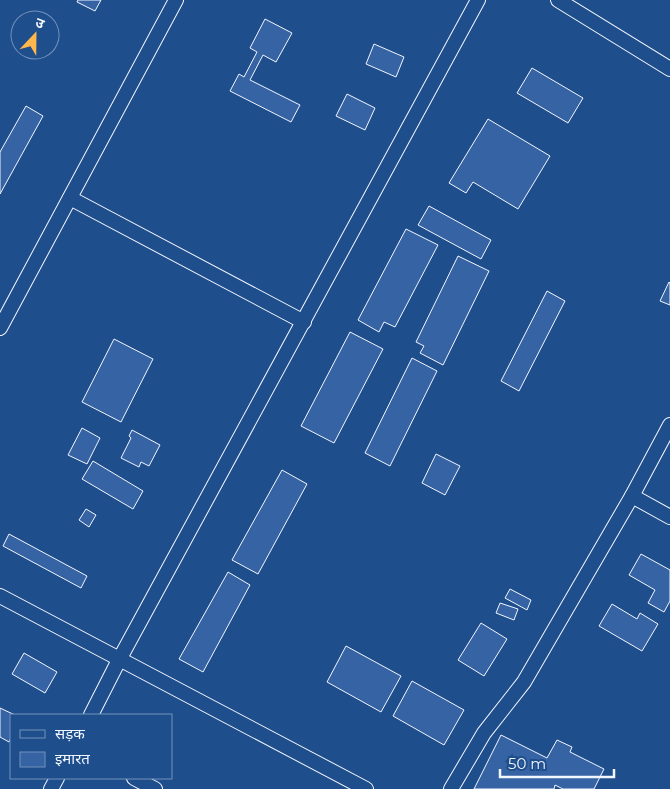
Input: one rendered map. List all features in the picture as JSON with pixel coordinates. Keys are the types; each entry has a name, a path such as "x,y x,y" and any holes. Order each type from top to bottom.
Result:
{"street":[{"path":"0,328 176,0"},
{"path":"92,714 119,660 478,0"},
{"path":"558,0 670,69"},
{"path":"70,198 304,322"},
{"path":"451,789 484,733 524,682 632,496 670,425"},
{"path":"632,496 670,517"},
{"path":"0,596 366,789"},
{"path":"136,779 155,789"}],"building":[{"path":"78,0 101,0 95,11 77,2"},
{"path":"265,19 292,33 276,62 263,55 250,80 300,105 291,122 230,91 239,74 244,77 257,52 250,48"},
{"path":"374,44 404,57 396,77 366,64"},
{"path":"532,68 583,98 568,123 517,93"},
{"path":"347,94 375,108 365,130 336,116"},
{"path":"26,106 43,116 0,194 0,152"},
{"path":"488,119 550,156 518,209 473,182 466,193 449,183"},
{"path":"429,206 491,240 481,259 418,225"},
{"path":"406,229 438,245 395,327 384,322 379,332 358,320"},
{"path":"458,256 489,271 443,365 420,353 424,346 416,342"},
{"path":"670,283 670,305 660,301"},
{"path":"547,291 565,301 519,391 501,381"},
{"path":"350,332 383,349 334,443 301,426"},
{"path":"114,339 153,359 121,422 82,402"},
{"path":"412,358 437,371 390,466 365,453"},
{"path":"82,428 100,438 87,464 68,455"},
{"path":"132,430 160,445 149,466 141,462 139,467 121,458 131,438 129,436"},
{"path":"436,454 460,466 445,495 422,483"},
{"path":"93,461 143,491 133,509 82,479"},
{"path":"282,470 307,484 258,574 232,560"},
{"path":"86,509 96,515 89,527 79,520"},
{"path":"9,534 87,576 81,588 3,546"},
{"path":"641,554 670,570 670,601 664,612 648,603 655,590 629,575"},
{"path":"228,572 250,585 203,672 179,659"},
{"path":"510,589 531,600 527,610 505,598"},
{"path":"500,603 518,609 514,620 496,613"},
{"path":"612,604 637,619 640,613 658,624 642,651 599,626"},
{"path":"481,623 507,639 484,676 458,660"},
{"path":"346,646 401,676 381,712 327,682"},
{"path":"24,653 57,672 45,693 12,674"},
{"path":"412,681 464,710 444,745 393,716"},
{"path":"0,708 13,714 10,714 9,742 0,737"},
{"path":"501,735 547,758 557,740 572,747 570,752 604,769 594,789 563,789 555,785 554,789 474,789"}]}
